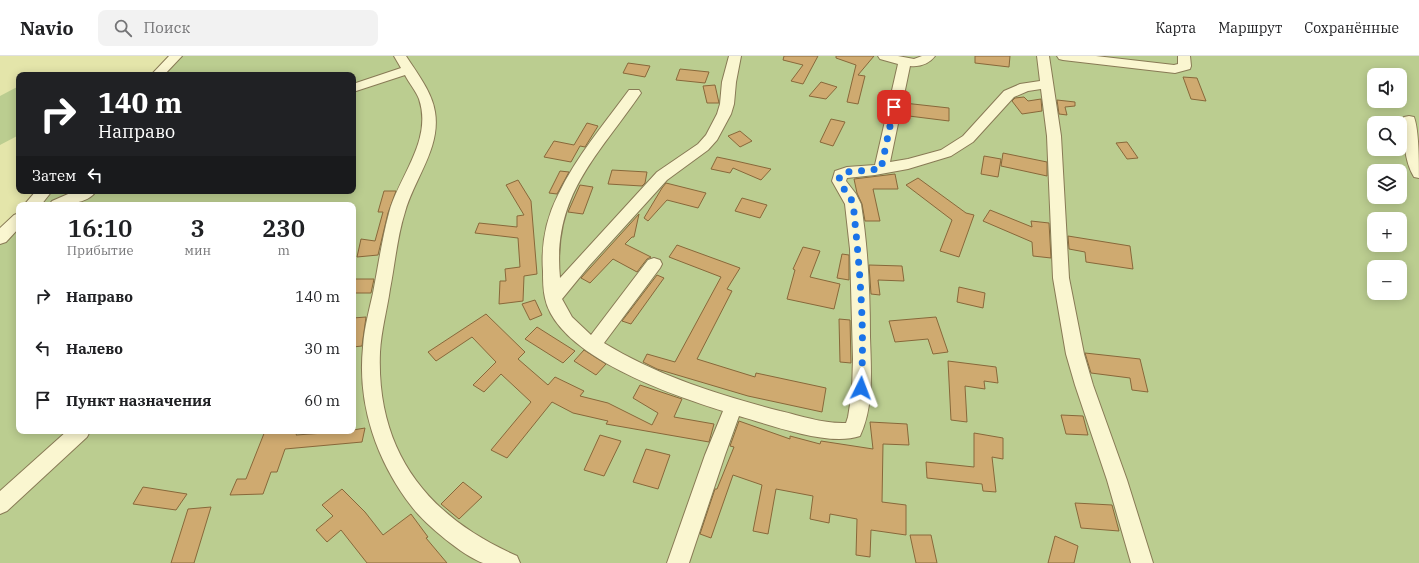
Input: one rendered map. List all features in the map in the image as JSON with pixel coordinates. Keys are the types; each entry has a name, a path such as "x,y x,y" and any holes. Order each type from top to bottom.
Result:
{"street":[{"path":"160,72 176,56"},
{"path":"553,298 583,262 662,176 702,147 712,137 726,109 729,82 735,56"},
{"path":"884,56 904,61 919,62 929,56"},
{"path":"1043,56 1054,136 1061,278 1075,354 1084,385 1118,480 1142,563"},
{"path":"1063,56 1123,60 1180,68 1185,66 1184,56"},
{"path":"881,169 904,61"},
{"path":"356,87 404,63 428,106 429,124 425,148 403,195 397,212 373,333 371,368 379,428 389,454 400,475 422,505 440,521 475,547 509,563"},
{"path":"634,93 579,167 558,216 551,245 553,298 560,315 567,325 593,345 626,364 665,382 734,406 811,427 849,431 855,427 858,420 862,372 860,290 853,207 850,196 840,184 838,178 840,175 847,172 881,169 919,162 946,153 968,139 1009,94 1025,87 1048,84"},
{"path":"1409,120 1416,150 1419,173"},
{"path":"35,202 43,194"},
{"path":"64,202 82,194"},
{"path":"0,238 13,224"},
{"path":"593,345 654,264"},
{"path":"678,563 714,455 734,406"},
{"path":"0,504 77,434"}],"green space":[{"path":"0,56 179,56 163,72 16,72 16,194 40,194 32,202 16,202 16,218 0,234"},
{"path":"178,56 1419,56 1419,563 0,563 0,234 16,218 16,434 356,434 356,202 32,202 40,194 356,194 356,72 162,72"},
{"path":"16,88 16,137 0,145 0,96"}],"building":[{"path":"784,56 818,56 803,84 791,81 803,65 783,60"},
{"path":"836,56 874,56 858,75 865,76 858,104 847,102 856,65 836,58"},
{"path":"975,56 1010,56 1009,67 975,63"},
{"path":"628,63 650,66 645,77 623,73"},
{"path":"680,69 709,72 705,83 676,80"},
{"path":"1183,77 1197,78 1206,101 1191,99"},
{"path":"821,82 837,87 826,99 809,96"},
{"path":"715,85 719,103 707,103 703,86"},
{"path":"1024,97 1028,101 1041,99 1042,111 1022,114 1012,101 1015,98"},
{"path":"1057,100 1075,102 1075,106 1065,107 1067,115 1059,114"},
{"path":"904,103 949,108 949,121 901,115"},
{"path":"831,119 845,122 833,146 820,142"},
{"path":"587,123 598,126 585,147 580,146 571,162 544,157 554,141 574,145"},
{"path":"740,131 752,141 740,147 728,136"},
{"path":"1127,142 1138,158 1127,159 1116,143"},
{"path":"1003,153 1047,162 1047,176 1001,166"},
{"path":"984,156 1001,159 998,177 981,174"},
{"path":"717,157 771,169 761,180 733,168 730,173 711,169"},
{"path":"612,170 647,172 645,183 642,186 608,184"},
{"path":"560,171 569,172 557,194 549,193"},
{"path":"895,174 898,189 873,189 880,221 865,221 862,204 857,193 854,179"},
{"path":"918,178 966,213 974,215 959,257 940,251 952,220 906,185"},
{"path":"518,180 531,201 537,274 524,276 523,301 499,304 500,281 506,281 505,269 520,267 518,238 475,233 479,223 517,227 517,216 524,215 506,185"},
{"path":"666,183 706,193 698,208 667,200 648,221 644,218"},
{"path":"580,185 593,187 583,214 568,212"},
{"path":"384,191 396,191 388,213 378,255 357,257 361,239 375,241 383,212 378,212"},
{"path":"742,198 767,205 760,218 735,211"},
{"path":"990,210 1032,227 1031,221 1049,223 1051,258 1033,256 1032,242 983,221"},
{"path":"639,214 634,237 632,237 625,244 651,257 647,259 637,272 613,259 590,283 581,278"},
{"path":"1068,236 1130,246 1133,269 1086,262 1085,252 1069,249"},
{"path":"677,245 740,268 727,289 732,291 697,359 755,377 756,373 826,388 822,412 748,396 657,369 643,362 647,354 675,362 721,277 669,257"},
{"path":"803,247 820,251 810,277 840,284 834,309 787,299 795,270 793,269"},
{"path":"842,254 849,255 849,280 837,278"},
{"path":"869,265 902,266 904,281 878,280 880,295 871,294"},
{"path":"657,275 664,278 631,324 622,321"},
{"path":"356,279 374,279 371,293 356,293"},
{"path":"959,287 985,293 983,308 957,302"},
{"path":"535,300 542,315 530,320 522,304"},
{"path":"486,314 525,352 518,359 548,385 555,377 584,391 580,396 608,403 652,425 658,413 633,398 640,385 682,399 674,417 714,424 709,442 606,424 608,421 573,413 552,402 507,458 491,450 531,402 501,374 484,392 473,385 496,362 472,337 436,361 428,352"},
{"path":"366,317 362,346 356,347 356,318"},
{"path":"936,317 948,352 933,354 928,339 895,342 889,321"},
{"path":"839,319 850,320 851,363 840,362"},
{"path":"537,327 575,351 563,363 525,339"},
{"path":"584,350 606,364 596,375 574,361"},
{"path":"1085,353 1140,359 1148,392 1132,390 1130,378 1091,373"},
{"path":"948,361 996,367 998,383 984,381 985,389 965,386 967,422 951,420"},
{"path":"1061,415 1083,416 1088,435 1066,434"},
{"path":"739,421 790,439 790,436 820,444 821,441 873,449 870,422 907,424 909,445 883,444 882,502 906,505 906,535 871,530 870,557 856,555 857,519 830,514 829,523 810,519 813,496 776,489 768,534 753,531 762,485 733,475 711,538 700,534 715,489 717,489 734,447 730,446"},
{"path":"365,428 362,442 285,449 277,472 271,472 263,494 230,495 237,479 246,479 264,434 356,434 356,430"},
{"path":"974,433 1003,438 1003,459 992,457 996,492 983,491 982,484 927,478 926,462 974,467"},
{"path":"600,435 621,441 604,476 584,470"},
{"path":"646,449 670,455 658,489 633,482"},
{"path":"463,482 482,497 459,519 441,504"},
{"path":"143,487 187,494 176,510 133,504"},
{"path":"342,489 365,512 383,535 411,514 428,537 426,538 447,563 367,563 341,530 327,542 316,530 333,516 322,505"},
{"path":"1075,503 1112,505 1119,531 1081,528"},
{"path":"211,507 194,563 171,563 188,509"},
{"path":"910,535 931,535 937,563 916,563"},
{"path":"1055,536 1078,546 1074,563 1048,563"}],"route":[{"path":"861,388 861,313 854,213 850,196 840,184 838,178 842,173 881,169 894,107"}]}
